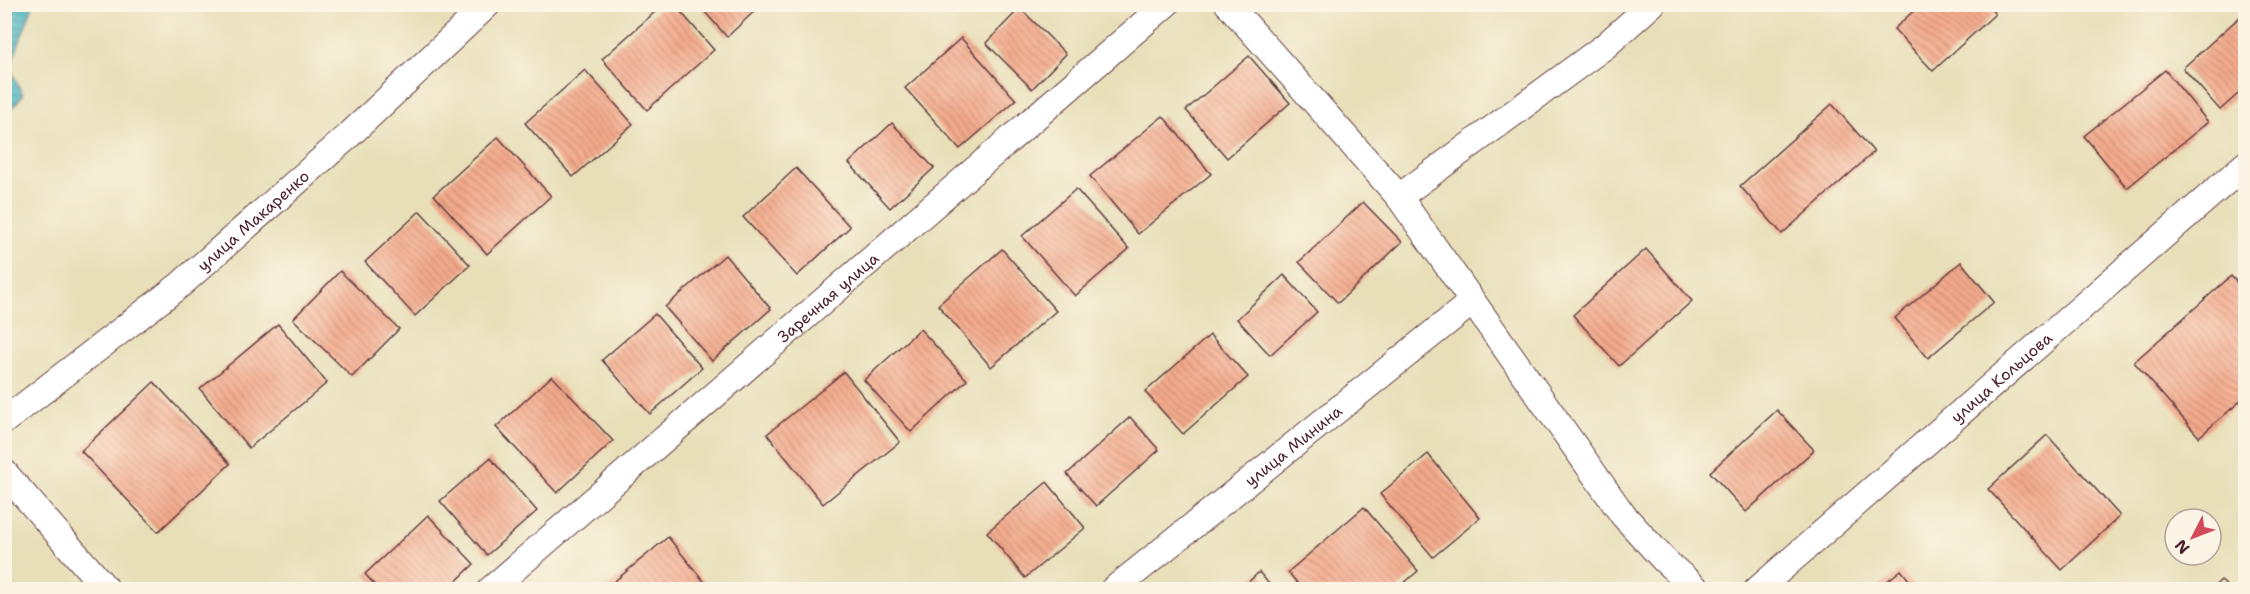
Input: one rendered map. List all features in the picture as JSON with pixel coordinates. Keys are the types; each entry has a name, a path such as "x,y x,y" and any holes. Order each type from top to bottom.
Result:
{"street":[{"name":"улица Макаренко","path":"4,420 180,285 345,139 488,4"},
{"name":"Заречная улица","path":"490,590 1166,4"},
{"path":"1228,4 1399,197 1623,515 1665,561 1698,590"},
{"path":"1399,197 1605,46 1652,4"},
{"name":"улица Кольцова","path":"1757,590 2246,164"},
{"name":"улица Минина","path":"1113,590 1472,302"},
{"path":"4,472 107,590"}],"water":[{"path":"5,4 33,5 10,68 23,95 5,116"}],"building":[{"path":"664,4 674,4 714,50 647,110 602,59"},
{"path":"698,4 762,4 727,37"},
{"path":"1921,4 1986,4 1995,14 1933,71 1894,29"},
{"path":"1020,8 1066,54 1032,89 986,43"},
{"path":"2243,14 2246,16 2246,87 2220,110 2183,68"},
{"path":"961,38 1016,100 960,149 905,88"},
{"path":"1249,56 1290,103 1227,158 1186,110"},
{"path":"585,70 633,124 573,177 525,123"},
{"path":"2165,70 2208,122 2127,188 2084,136"},
{"path":"1832,104 1874,152 1782,234 1740,186"},
{"path":"1163,116 1211,174 1138,234 1090,176"},
{"path":"892,123 934,168 890,208 849,163"},
{"path":"498,137 551,196 487,254 434,195"},
{"path":"796,168 850,227 797,276 743,217"},
{"path":"1076,189 1129,249 1075,296 1022,236"},
{"path":"1363,202 1402,242 1338,303 1299,262"},
{"path":"420,211 470,265 415,316 365,262"},
{"path":"1002,249 1056,311 991,367 938,305"},
{"path":"1646,249 1692,301 1619,366 1573,315"},
{"path":"725,255 771,309 712,361 665,307"},
{"path":"1961,262 1994,302 1928,358 1895,318"},
{"path":"340,271 399,329 352,377 293,319"},
{"path":"1284,275 1317,312 1270,355 1237,319"},
{"path":"2231,276 2246,292 2246,396 2199,437 2134,362"},
{"path":"655,314 702,368 650,414 602,360"},
{"path":"278,324 327,383 249,448 200,389"},
{"path":"920,329 967,380 911,432 864,380"},
{"path":"1210,335 1248,377 1183,434 1145,392"},
{"path":"844,372 900,442 823,504 767,434"},
{"path":"552,376 613,441 557,493 496,427"},
{"path":"154,382 230,464 158,532 81,451"},
{"path":"1777,410 1814,450 1746,512 1710,472"},
{"path":"1130,417 1159,450 1096,506 1067,474"},
{"path":"2047,435 2120,516 2062,570 1988,489"},
{"path":"1428,454 1480,518 1433,557 1380,494"},
{"path":"490,458 537,511 487,555 440,501"},
{"path":"1047,482 1085,528 1025,578 987,532"},
{"path":"1364,507 1418,571 1396,590 1303,590 1288,572"},
{"path":"428,515 474,564 447,590 379,590 365,574"},
{"path":"668,537 711,590 604,590"},
{"path":"1901,570 1917,590 1876,590"},
{"path":"1259,572 1274,590 1240,590"},
{"path":"2221,580 2230,590 2210,590"}]}
